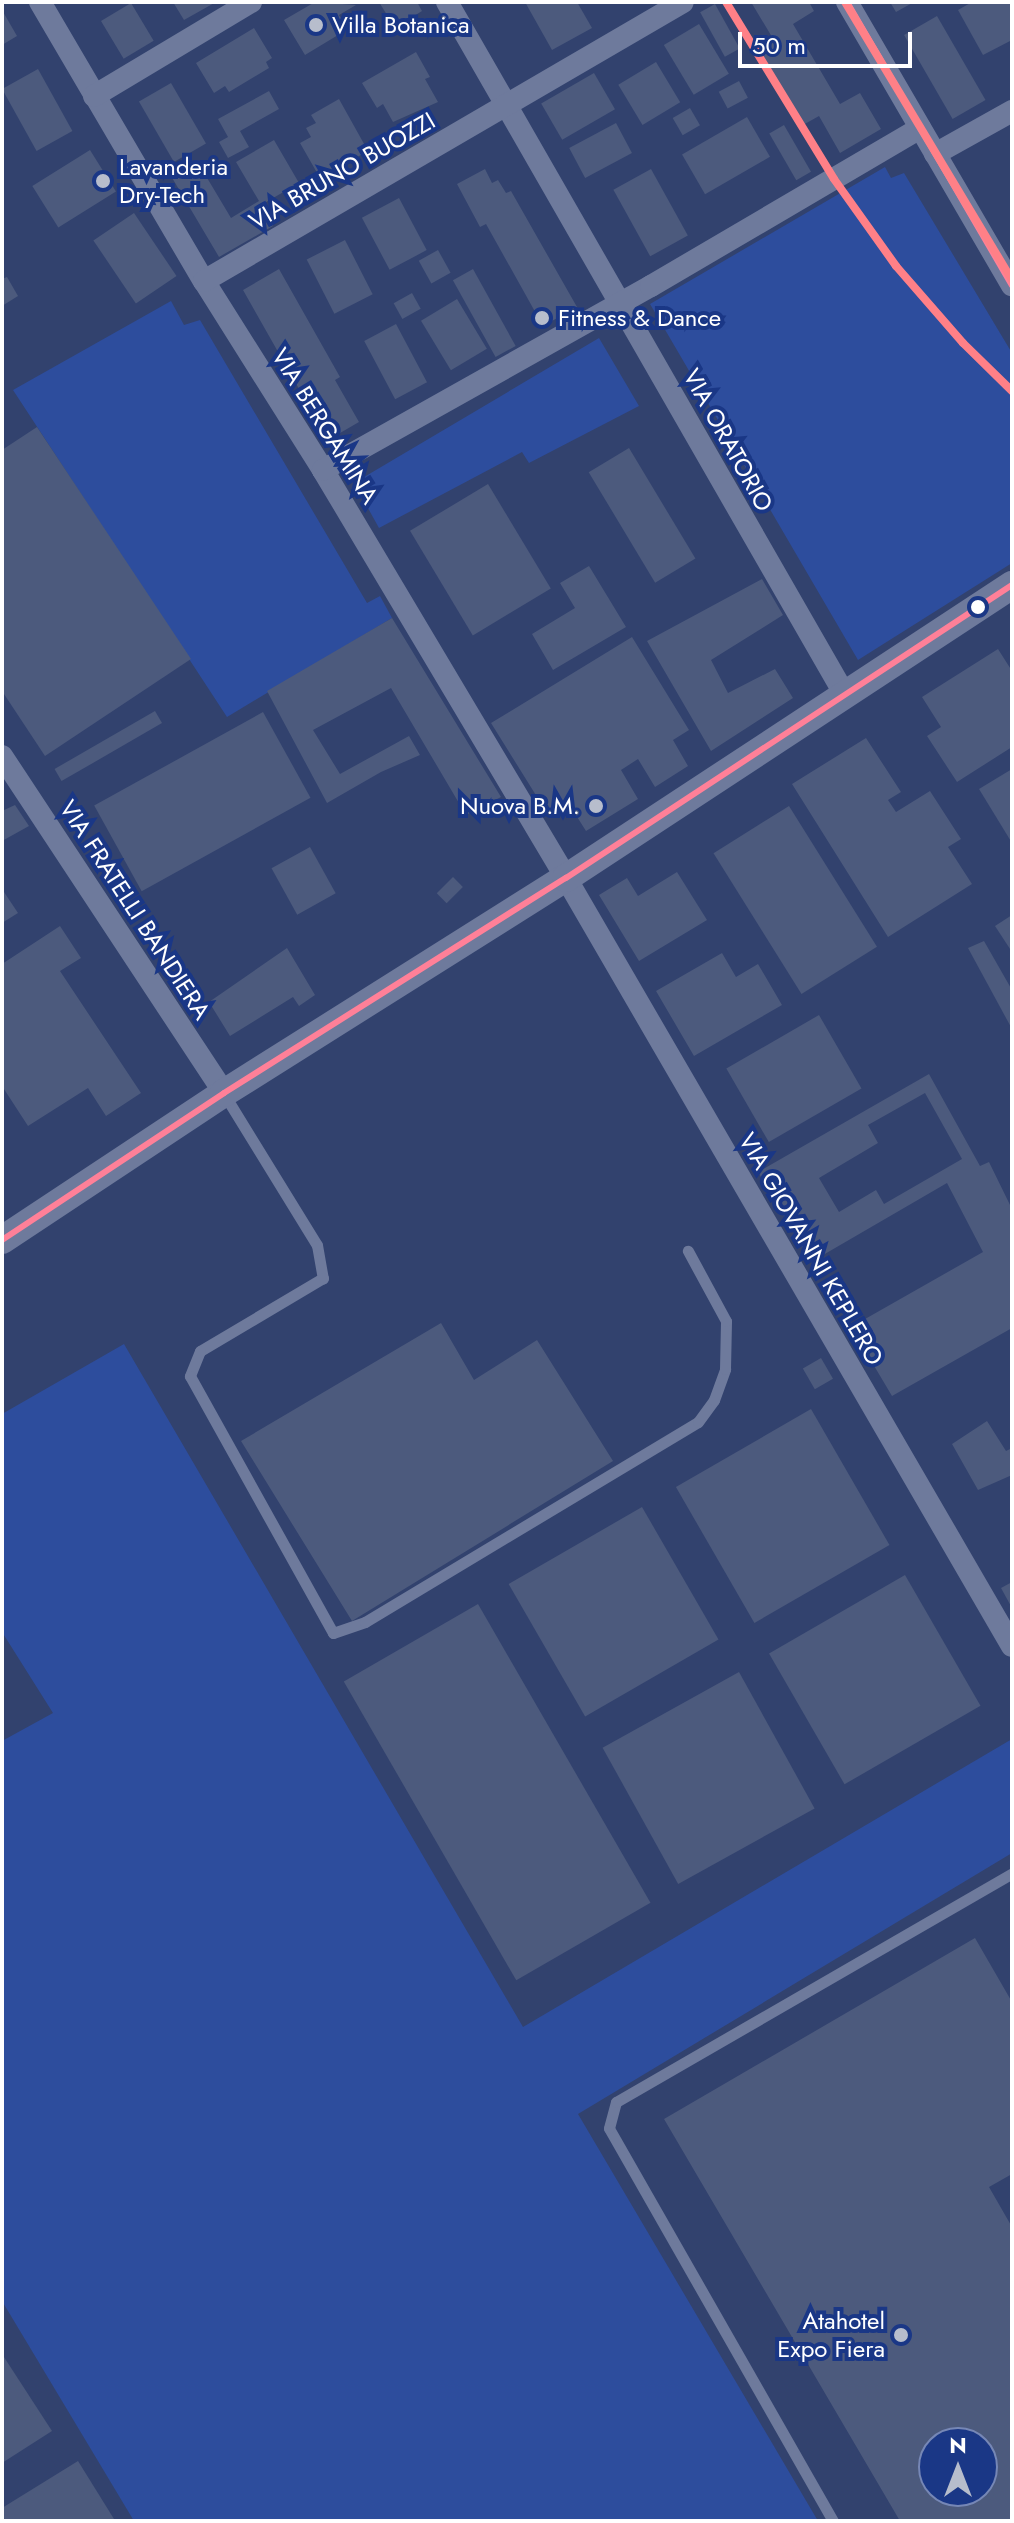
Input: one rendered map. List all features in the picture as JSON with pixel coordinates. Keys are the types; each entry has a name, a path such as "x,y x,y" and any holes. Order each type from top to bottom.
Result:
{"street":[{"name":"VIA BERGAMINA","path":"40,2 204,281 323,470 566,878"},
{"path":"94,96 250,2"},
{"name":"VIA ORATORIO","path":"447,2 845,695"},
{"name":"VIA BRUNO BUOZZI","path":"204,281 683,2"},
{"path":"847,2 1012,286"},
{"path":"935,154 1012,111"},
{"path":"323,470 920,128"},
{"path":"2,1240 224,1093 566,878 1012,585"},
{"name":"VIA FRATELLI BANDIERA","path":"2,756 224,1093"},
{"name":"VIA GIOVANNI KEPLERO","path":"566,878 1012,1646"}],"lane":[{"path":"224,1093 317,1245 323,1278 200,1351 190,1376 333,1633 365,1622 698,1422 714,1400 725,1369 726,1321 688,1251"},
{"path":"833,2521 609,2128 616,2102 1012,1873"}],"shaded area":[{"path":"885,167 891,178 904,173 1012,353 1012,563 858,660 650,304"},
{"path":"171,301 184,325 200,320 367,603 380,596 392,618 227,717 13,390"},
{"path":"599,338 639,406 529,463 522,452 379,528 354,483"},
{"path":"124,1344 523,2027 1012,1739 1012,1853 578,2114 818,2521 134,2521 2,2301 2,1741 53,1713 2,1632 2,1414"}],"building":[{"path":"173,2 216,2 184,20"},
{"name":"Villa Botanica","path":"315,2 356,5 339,15 348,29 305,55 284,20"},
{"path":"379,2 417,2 422,11 395,28"},
{"path":"525,2 577,2 592,28 552,50"},
{"path":"751,2 809,2 814,11 793,24 840,104 860,93 881,129 840,153 819,116 803,125 756,45 772,37"},
{"path":"890,2 914,2 896,12"},
{"path":"972,2 1012,2 1012,40 983,55 958,10"},
{"path":"131,3 154,41 124,59 101,21"},
{"path":"715,4 740,49 725,57 700,12"},
{"path":"2,10 17,36 2,45"},
{"path":"937,16 986,100 953,119 904,35"},
{"path":"699,24 729,74 694,95 664,45"},
{"path":"254,28 272,58 266,62 269,68 229,92 225,86 214,93 196,63"},
{"path":"416,52 430,77 425,79 438,102 393,122 383,104 377,108 362,83"},
{"path":"656,62 680,102 642,125 618,85"},
{"path":"38,69 72,131 37,151 2,89"},
{"path":"594,73 615,109 562,140 541,104"},
{"path":"739,81 748,98 728,109 719,92"},
{"path":"171,83 206,144 174,162 139,102"},
{"path":"269,91 279,109 240,131 249,147 228,158 219,142 228,137 218,119"},
{"path":"339,99 368,151 320,178 300,143 311,137 306,128 316,123 311,115"},
{"path":"690,108 700,125 683,135 673,118"},
{"path":"747,117 770,157 705,194 682,154"},
{"path":"616,123 632,153 585,178 569,148"},
{"path":"784,125 811,172 796,180 769,134"},
{"path":"274,140 299,183 261,205 273,226 219,257 171,176 197,161 231,218 259,201 236,162"},
{"path":"90,150 116,192 58,228 32,186"},
{"path":"485,169 492,183 498,180 506,193 511,191 577,307 543,326 486,224 480,227 457,184"},
{"path":"651,169 688,235 650,256 613,190"},
{"path":"399,198 427,250 390,270 362,218"},
{"path":"134,213 176,276 136,303 93,240"},
{"path":"345,240 373,294 334,314 307,260"},
{"path":"438,250 451,273 431,283 419,261"},
{"path":"279,269 340,377 335,380 359,422 328,440 243,290"},
{"path":"473,269 516,346 496,357 453,280"},
{"path":"7,277 18,296 2,306 2,279"},
{"path":"412,293 421,309 402,319 394,303"},
{"path":"457,299 487,349 451,370 421,321"},
{"path":"396,324 427,382 395,399 364,341"},
{"path":"37,427 191,659 45,756 2,691 2,450"},
{"path":"629,448 695,559 655,583 589,472"},
{"path":"488,484 551,589 473,635 410,531"},
{"path":"589,566 626,627 553,670 532,634 575,608 560,583"},
{"path":"762,579 783,615 711,660 728,693 775,669 793,698 711,751 647,641"},
{"path":"392,618 501,797 466,815 391,688 313,730 340,774 409,736 420,755 381,772 327,803 267,691"},
{"path":"632,637 689,730 673,740 688,766 655,787 638,759 621,770 638,799 586,831 567,801 547,813 491,723"},
{"path":"998,649 1012,671 1012,747 957,782 927,736 941,727 922,697"},
{"path":"155,711 162,723 62,781 55,769"},
{"path":"263,712 311,798 142,891 94,806"},
{"path":"866,738 901,792 888,800 896,812 930,791 961,839 948,847 972,884 888,937 792,784"},
{"path":"1012,769 1012,843 979,789"},
{"path":"15,805 29,826 2,841 2,811"},
{"path":"789,806 877,947 801,994 714,853"},
{"path":"310,847 336,893 297,915 272,868"},
{"path":"677,872 707,920 639,961 599,895 627,878 638,896"},
{"path":"453,877 463,887 447,903 437,893"},
{"path":"2,889 18,913 2,923"},
{"path":"1012,915 1012,952 995,926"},
{"path":"60,926 81,958 60,971 141,1093 106,1116 88,1088 28,1126 2,1086 2,964"},
{"path":"984,941 1012,990 1012,1029 968,948"},
{"path":"287,948 315,995 299,1006 293,997 230,1036 209,1002"},
{"path":"722,953 736,977 758,964 782,1005 694,1056 656,991"},
{"path":"819,1015 861,1089 769,1142 726,1068"},
{"path":"929,1074 980,1166 989,1162 1012,1209 1012,1328 892,1396 851,1327 983,1252 947,1183 811,1262 758,1172","holes":["925,1093 962,1159 884,1204 876,1190 839,1212 819,1178 878,1143 868,1125"]},
{"path":"441,1323 474,1380 537,1340 613,1461 352,1621 241,1441"},
{"path":"821,1358 833,1379 815,1389 803,1368"},
{"path":"811,1409 890,1545 754,1623 676,1487"},
{"path":"987,1421 1006,1451 1012,1448 1012,1475 978,1490 952,1444"},
{"path":"642,1507 719,1640 585,1717 509,1584"},
{"path":"905,1575 980,1706 845,1784 769,1654"},
{"path":"1012,1582 1012,1608 1001,1588"},
{"path":"478,1604 651,1903 516,1980 344,1682"},
{"path":"739,1672 815,1808 678,1884 603,1748"},
{"name":"Atahotel Expo Fiera","path":"975,1938 1012,2002 1012,2174 989,2187 1012,2227 1012,2521 900,2521 664,2119"},
{"path":"2,2354 52,2431 2,2463"},
{"path":"78,2461 114,2519 2,2521 2,2508"}],"transit line":[{"path":"726,2 834,179 896,266 963,343 1012,391"},
{"path":"845,2 1012,280"},
{"path":"847,2 1012,286"},
{"path":"2,1240 224,1093 566,878 1012,585"}],"place":[{"name":"Villa Botanica","path":"316,25"},
{"name":"Lavanderia Dry-Tech","path":"103,181"},
{"name":"Fitness & Dance","path":"542,318"},
{"name":"Nuova B.M.","path":"596,806"},
{"name":"Atahotel Expo Fiera","path":"901,2335"}]}
